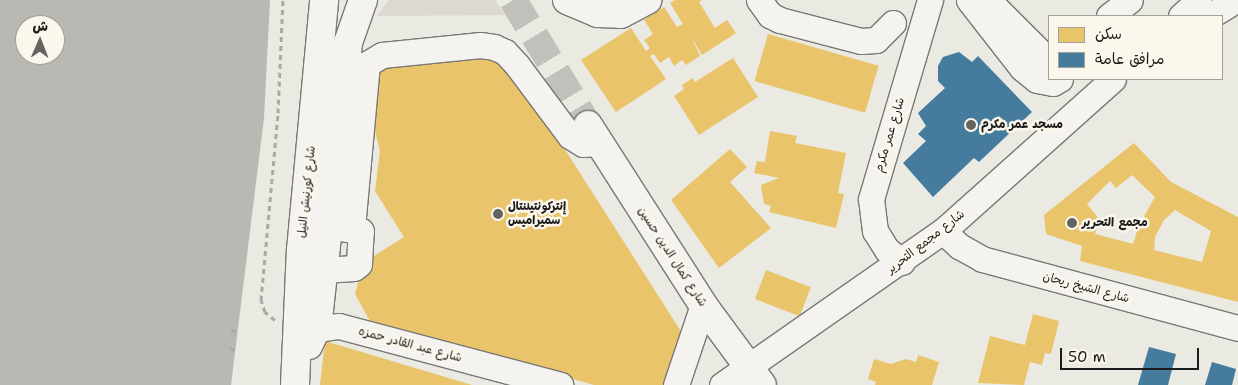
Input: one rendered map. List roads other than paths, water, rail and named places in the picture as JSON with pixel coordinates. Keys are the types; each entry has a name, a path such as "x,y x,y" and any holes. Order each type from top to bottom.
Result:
{"main road":[{"name":"شارع كورنيش النيل","path":"296,385 307,331 301,250 324,0"},
{"path":"307,331 324,270 340,228 342,91 348,43 363,0"},
{"path":"567,0 597,13 621,14 647,0"},
{"name":"شارع كمال الدين حسين","path":"593,134 703,305 755,376"}],"street":[{"path":"758,0 770,15 780,20 861,41 876,40 893,24"},
{"name":"شارع عمر مكرم","path":"902,262 886,250 875,232 871,198 930,0"},
{"path":"969,0 1022,68 1037,80 1053,83 1058,80"},
{"path":"988,0 1048,60"},
{"path":"1110,15 1130,0"},
{"path":"1182,15 1198,0"},
{"path":"1212,15 1236,0"},
{"path":"340,228 367,64 382,54 480,45 494,47 505,52 517,65 575,141 583,144 593,134"},
{"name":"شارع مجمع التحرير","path":"722,385 755,376 943,231 1112,80"},
{"name":"شارع الشيخ ريحان","path":"943,231 959,246 982,260 1238,328"},
{"path":"676,385 703,305"},
{"name":"شارع عبد القادر حمزه","path":"307,331 339,326 560,385"}],"tunnel":[{"path":"513,0 588,125"}],"place":[{"name":"مسجد عمر مكرم","path":"971,125"},
{"name":"إنتركونتيننتال سميراميس","path":"498,214"},
{"name":"مجمع التحرير","path":"1072,223"}]}
